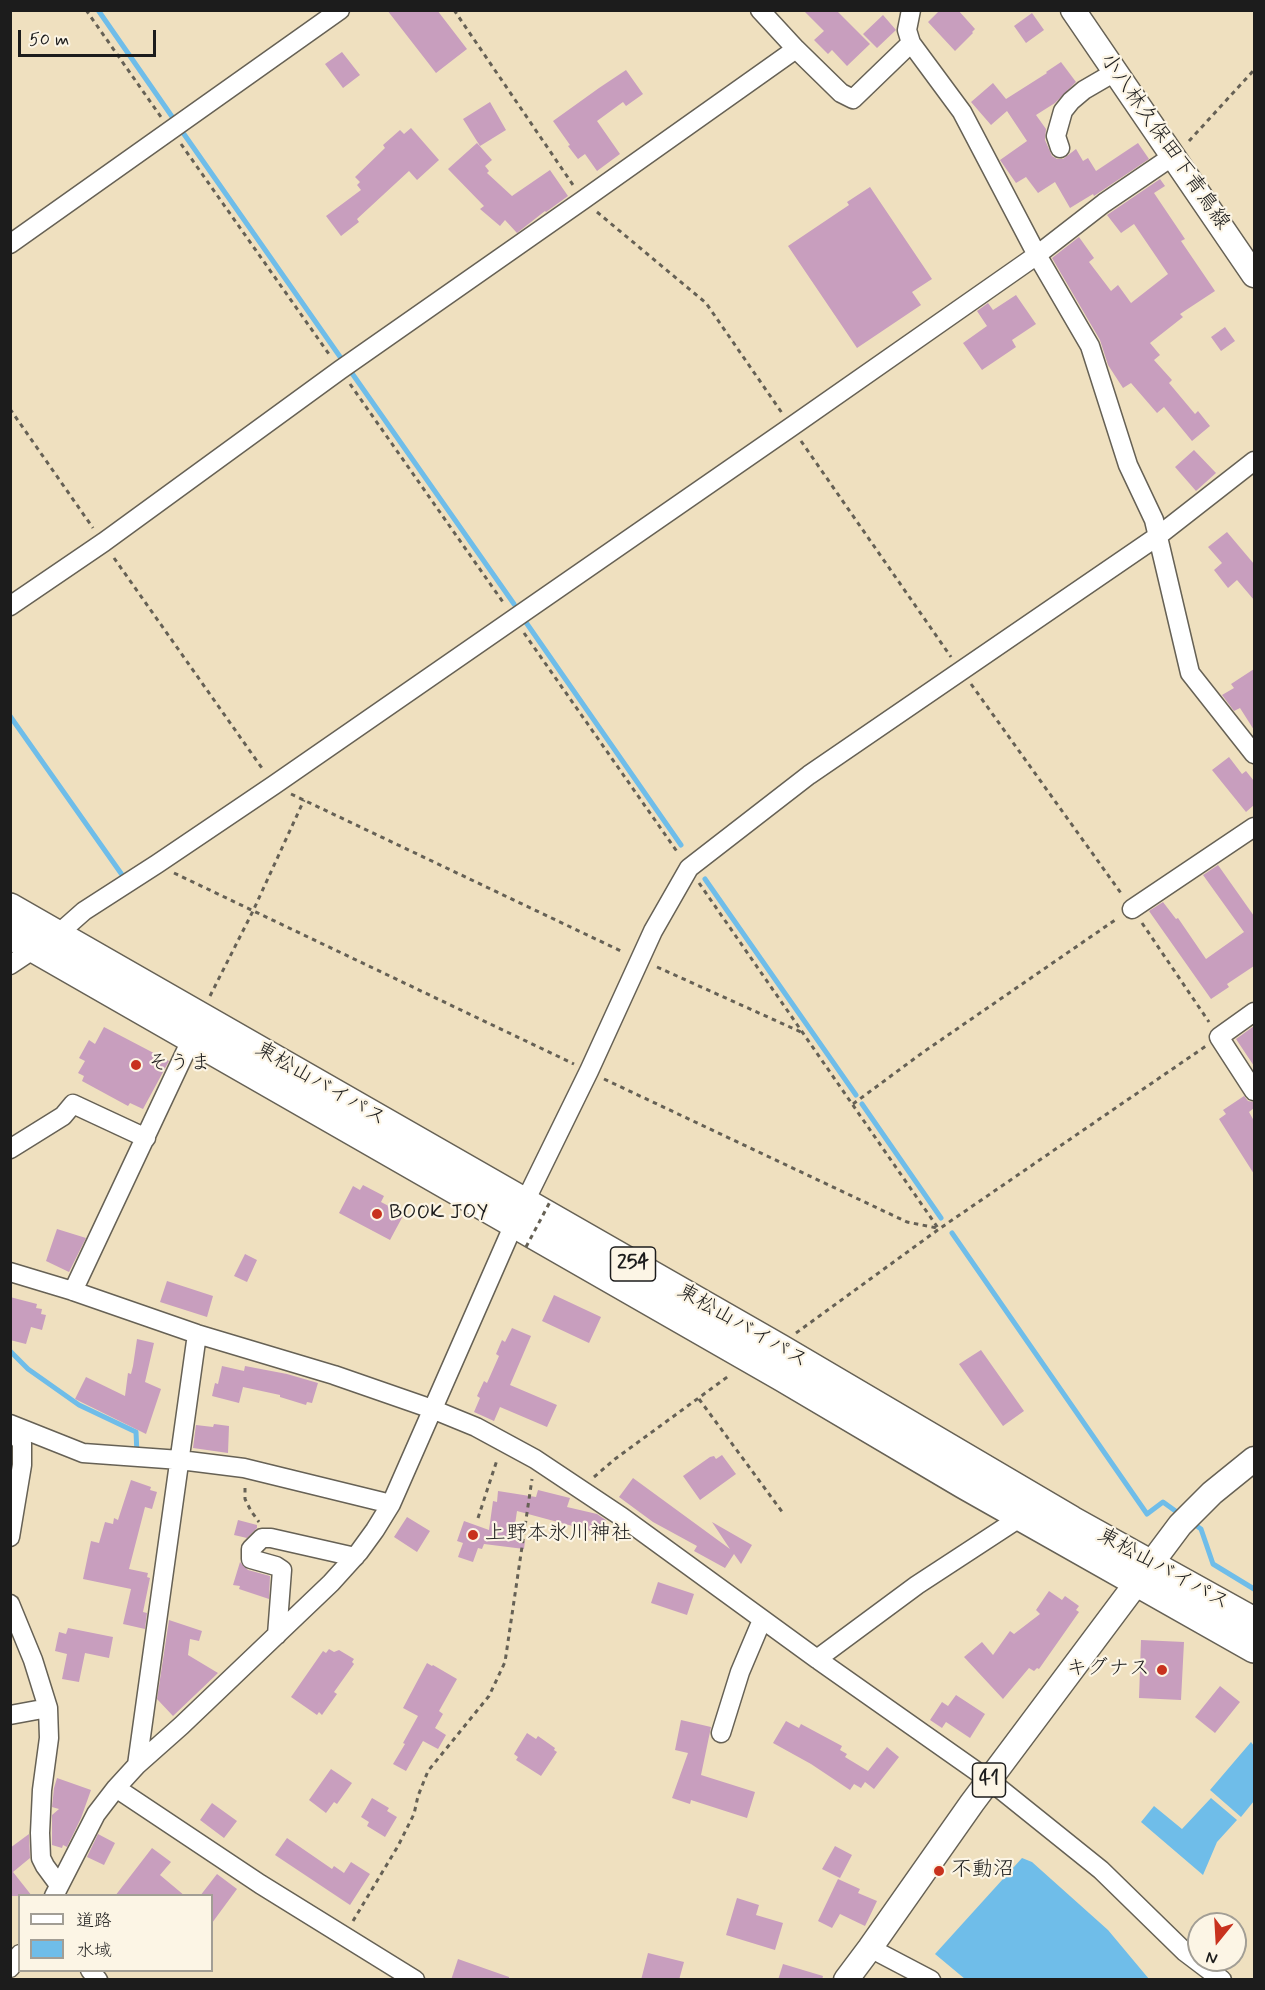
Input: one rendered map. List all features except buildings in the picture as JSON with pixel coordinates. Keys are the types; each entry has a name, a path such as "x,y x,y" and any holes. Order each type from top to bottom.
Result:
{"highway":[{"name":"東松山バイパス","path":"10,907 58,934 196,1027"},
{"name":"東松山バイパス","path":"10,935 34,949 196,1027 529,1218 780,1348 1072,1520 1254,1649"},
{"name":"東松山バイパス","path":"529,1218 751,1359 1021,1517 1254,1621"}],"main road":[{"name":"小八林久保田下青鳥線","path":"1073,10 1254,275"},
{"name":"41","path":"846,1980 989,1780 1180,1525 1204,1501 1254,1460"}],"street":[{"path":"10,244 340,10"},
{"path":"760,10 841,93 853,99 911,42"},
{"path":"911,10 907,30 911,42 962,112 1036,255 1090,346 1128,465 1154,520 1190,673 1254,754"},
{"path":"10,606 104,542 340,370 796,49"},
{"path":"1060,148 1056,136 1064,111 1071,101 1084,90 1115,72"},
{"path":"58,934 84,910 274,785 791,427 1173,156"},
{"path":"57,1890 96,1815 116,1788 137,1765 277,1635 355,1557 375,1530 391,1504 432,1408 529,1218 589,1071 639,960 689,868 809,775 960,669 1158,536 1254,461"},
{"path":"1132,909 1254,827"},
{"path":"10,965 34,949"},
{"path":"1254,1012 1219,1037 1254,1091"},
{"path":"73,1291 196,1027"},
{"path":"10,1149 63,1116 74,1104 146,1138"},
{"path":"10,1272 432,1408 476,1427 535,1459 581,1489 989,1780 1101,1870 1185,1952 1222,1980"},
{"path":"137,1765 197,1334"},
{"path":"10,1425 83,1453 180,1460 244,1468 391,1504"},
{"path":"10,1425 22,1443 22,1465 10,1538"},
{"path":"817,1659 916,1585 1021,1517"},
{"path":"277,1635 282,1570 251,1559 251,1549 262,1538 355,1557"},
{"path":"10,1604 33,1660 48,1708 49,1738 42,1790 41,1858 57,1890"},
{"path":"721,1732 740,1672 762,1620"},
{"path":"10,1715 48,1708"},
{"path":"116,1788 260,1884 415,1980"},
{"path":"870,1948 931,1980"}],"path":[{"path":"454,10 584,200 706,303 960,669 1132,909 1219,1037 939,1229 799,1329 780,1348"},
{"path":"1173,156 1254,70"},
{"path":"10,409 274,785 639,960 803,1032"},
{"path":"196,1027 304,800"},
{"path":"157,864 907,1222 939,1229"},
{"path":"853,1104 922,1053 1132,909"},
{"path":"581,1489 615,1459 751,1359"},
{"path":"699,1399 783,1514"},
{"path":"478,1518 503,1441"},
{"path":"344,1936 398,1846 414,1814 428,1771 489,1696 505,1662 535,1459"},
{"path":"244,1468 245,1499 260,1525 262,1538"}],"water":[{"path":"1251,1742 1254,1746 1254,1801 1241,1817 1210,1790"},
{"path":"1211,1798 1237,1820 1217,1842 1203,1875 1141,1822 1154,1806 1182,1829"},
{"path":"1022,1858 1032,1862 1108,1930 1149,1979 965,1979 935,1954"}],"waterway":[{"path":"98,10 173,118"},
{"path":"179,127 343,361"},
{"path":"349,369 514,604"},
{"path":"525,621 681,845"},
{"path":"10,716 125,879"},
{"path":"705,879 856,1095"},
{"path":"862,1104 941,1218"},
{"path":"952,1233 1147,1514 1163,1502 1181,1515"},
{"path":"10,1351 28,1369 79,1405 136,1432 137,1454"},
{"path":"1191,1522 1201,1529 1213,1564 1254,1589"}],"place":[{"name":"そうま","path":"136,1065"},
{"name":"BOOK JOY","path":"377,1214"},
{"name":"上野本氷川神社","path":"473,1535"},
{"name":"キグナス","path":"1162,1670"},
{"name":"不動沼","path":"939,1871"}]}
